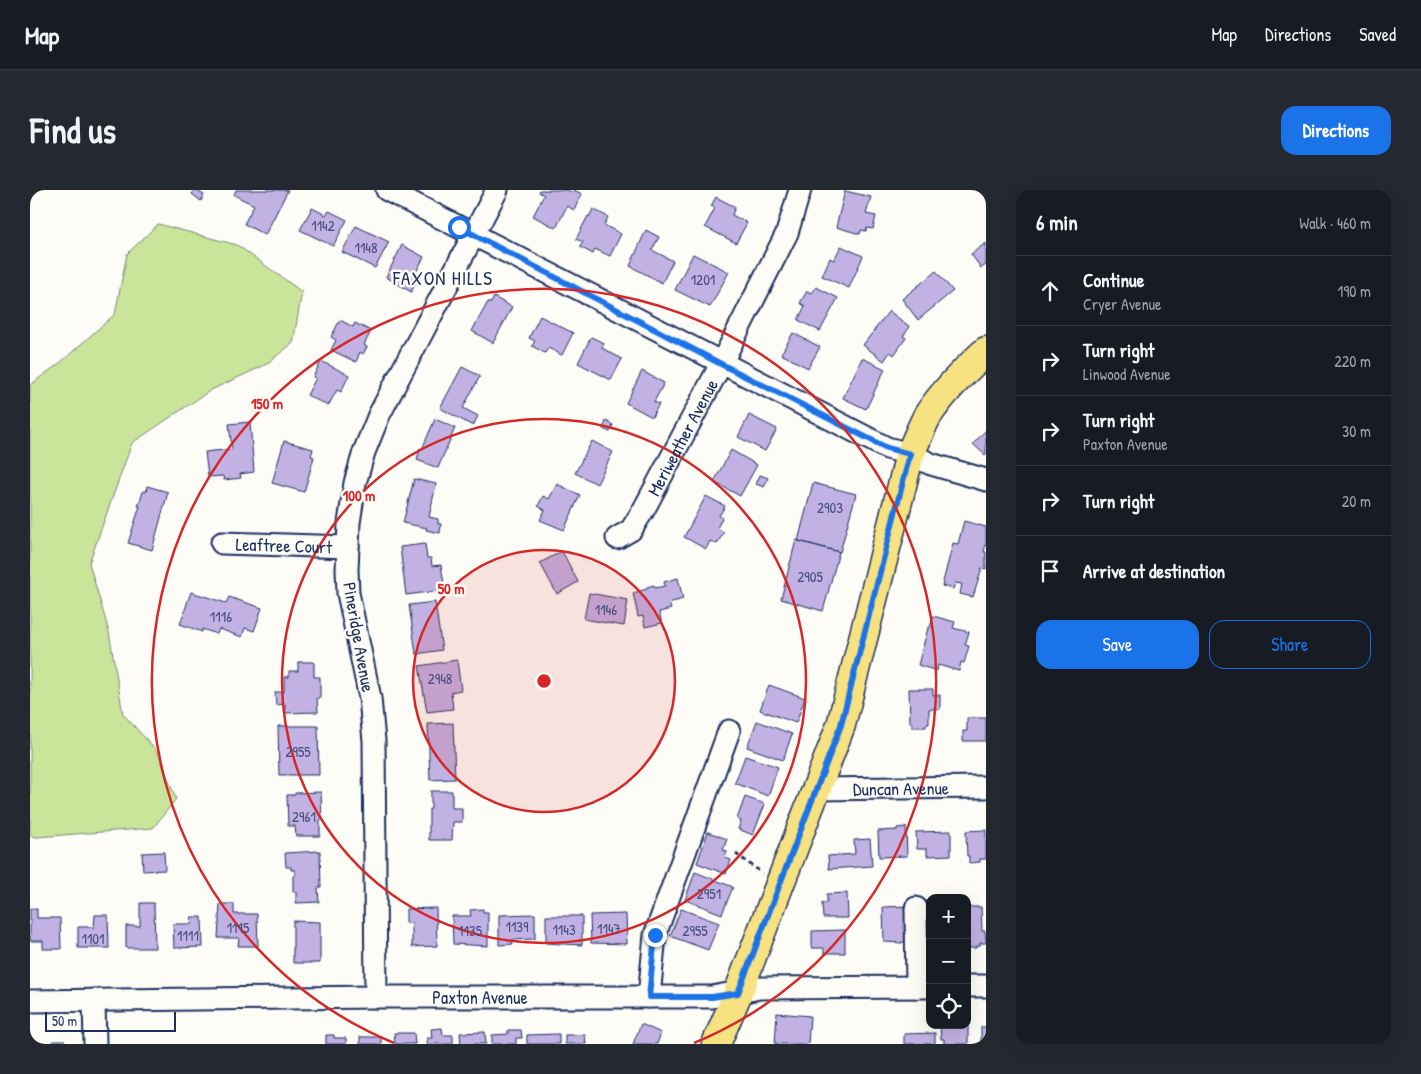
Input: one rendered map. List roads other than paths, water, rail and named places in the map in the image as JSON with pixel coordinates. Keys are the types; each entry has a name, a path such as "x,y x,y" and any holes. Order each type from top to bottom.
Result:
{"main road":[{"path":"716,1044 738,993 841,725 910,454 928,416 943,395 986,350"}],"street":[{"path":"387,190 887,448 910,454 931,464 986,480"},
{"name":"Pineridge Avenue","path":"376,997 374,741 370,698 348,594 349,523 355,483 364,452 379,415 497,190"},
{"name":"Meriweather Avenue","path":"617,538 630,530 644,510 721,364 786,233 800,190"},
{"name":"Leaftree Court","path":"222,543 348,547"},
{"path":"649,997 655,935 729,731"},
{"name":"Duncan Avenue","path":"816,789 986,787"},
{"path":"916,908 923,987"},
{"path":"971,986 986,986"},
{"name":"Paxton Avenue","path":"30,1002 376,997 712,997 760,988 923,987"},
{"path":"94,1000 95,1044"}],"district":[{"name":"FAXON HILLS","path":"443,278"}]}
